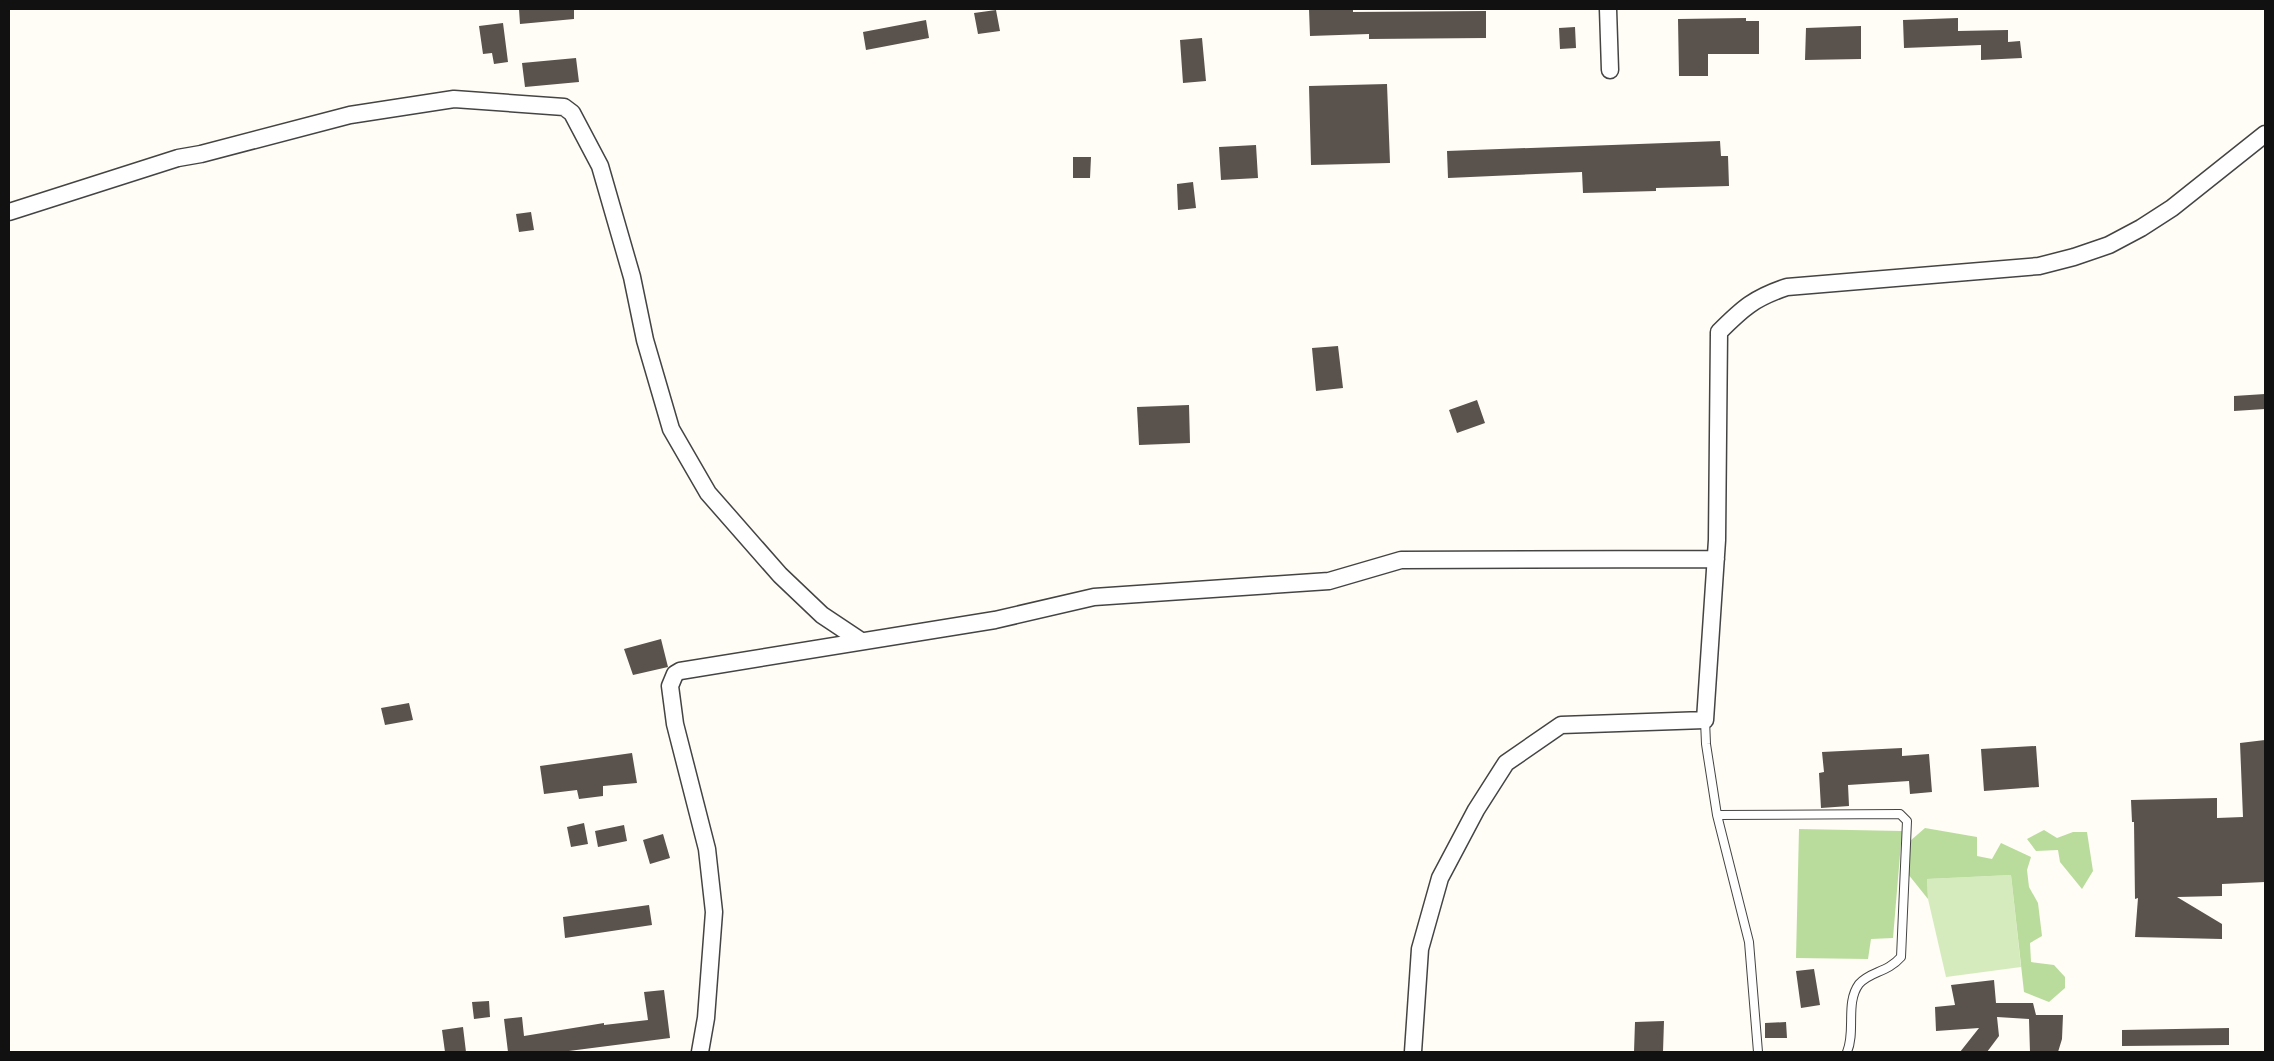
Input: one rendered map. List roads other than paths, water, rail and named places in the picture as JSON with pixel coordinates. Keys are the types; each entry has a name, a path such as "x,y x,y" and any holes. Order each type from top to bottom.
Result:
{"street":[{"path":"1608,9 1610,70"},
{"path":"9,212 178,158 201,154 350,115 454,99 564,107 572,114 600,166 632,277 645,340 671,429 708,493 780,575 822,615 862,641"},
{"path":"1413,1052 1420,949 1440,878 1476,810 1506,763 1561,725 1705,720 1716,559 1719,332 1744,306 1764,294 1787,287 2039,266 2074,257 2109,244 2141,228 2172,208 2265,134"},
{"path":"700,1052 706,1018 713,922 711,876 707,849 675,724 670,686 680,670 995,620 1094,597 1329,581 1401,560 1716,559"}],"lane":[{"path":"1705,720 1706,744 1718,815 1749,942 1758,1052"},
{"path":"1718,815 1900,814 1907,821 1901,957 1886,970 1870,975 1860,984 1853,995 1847,1052"}]}
